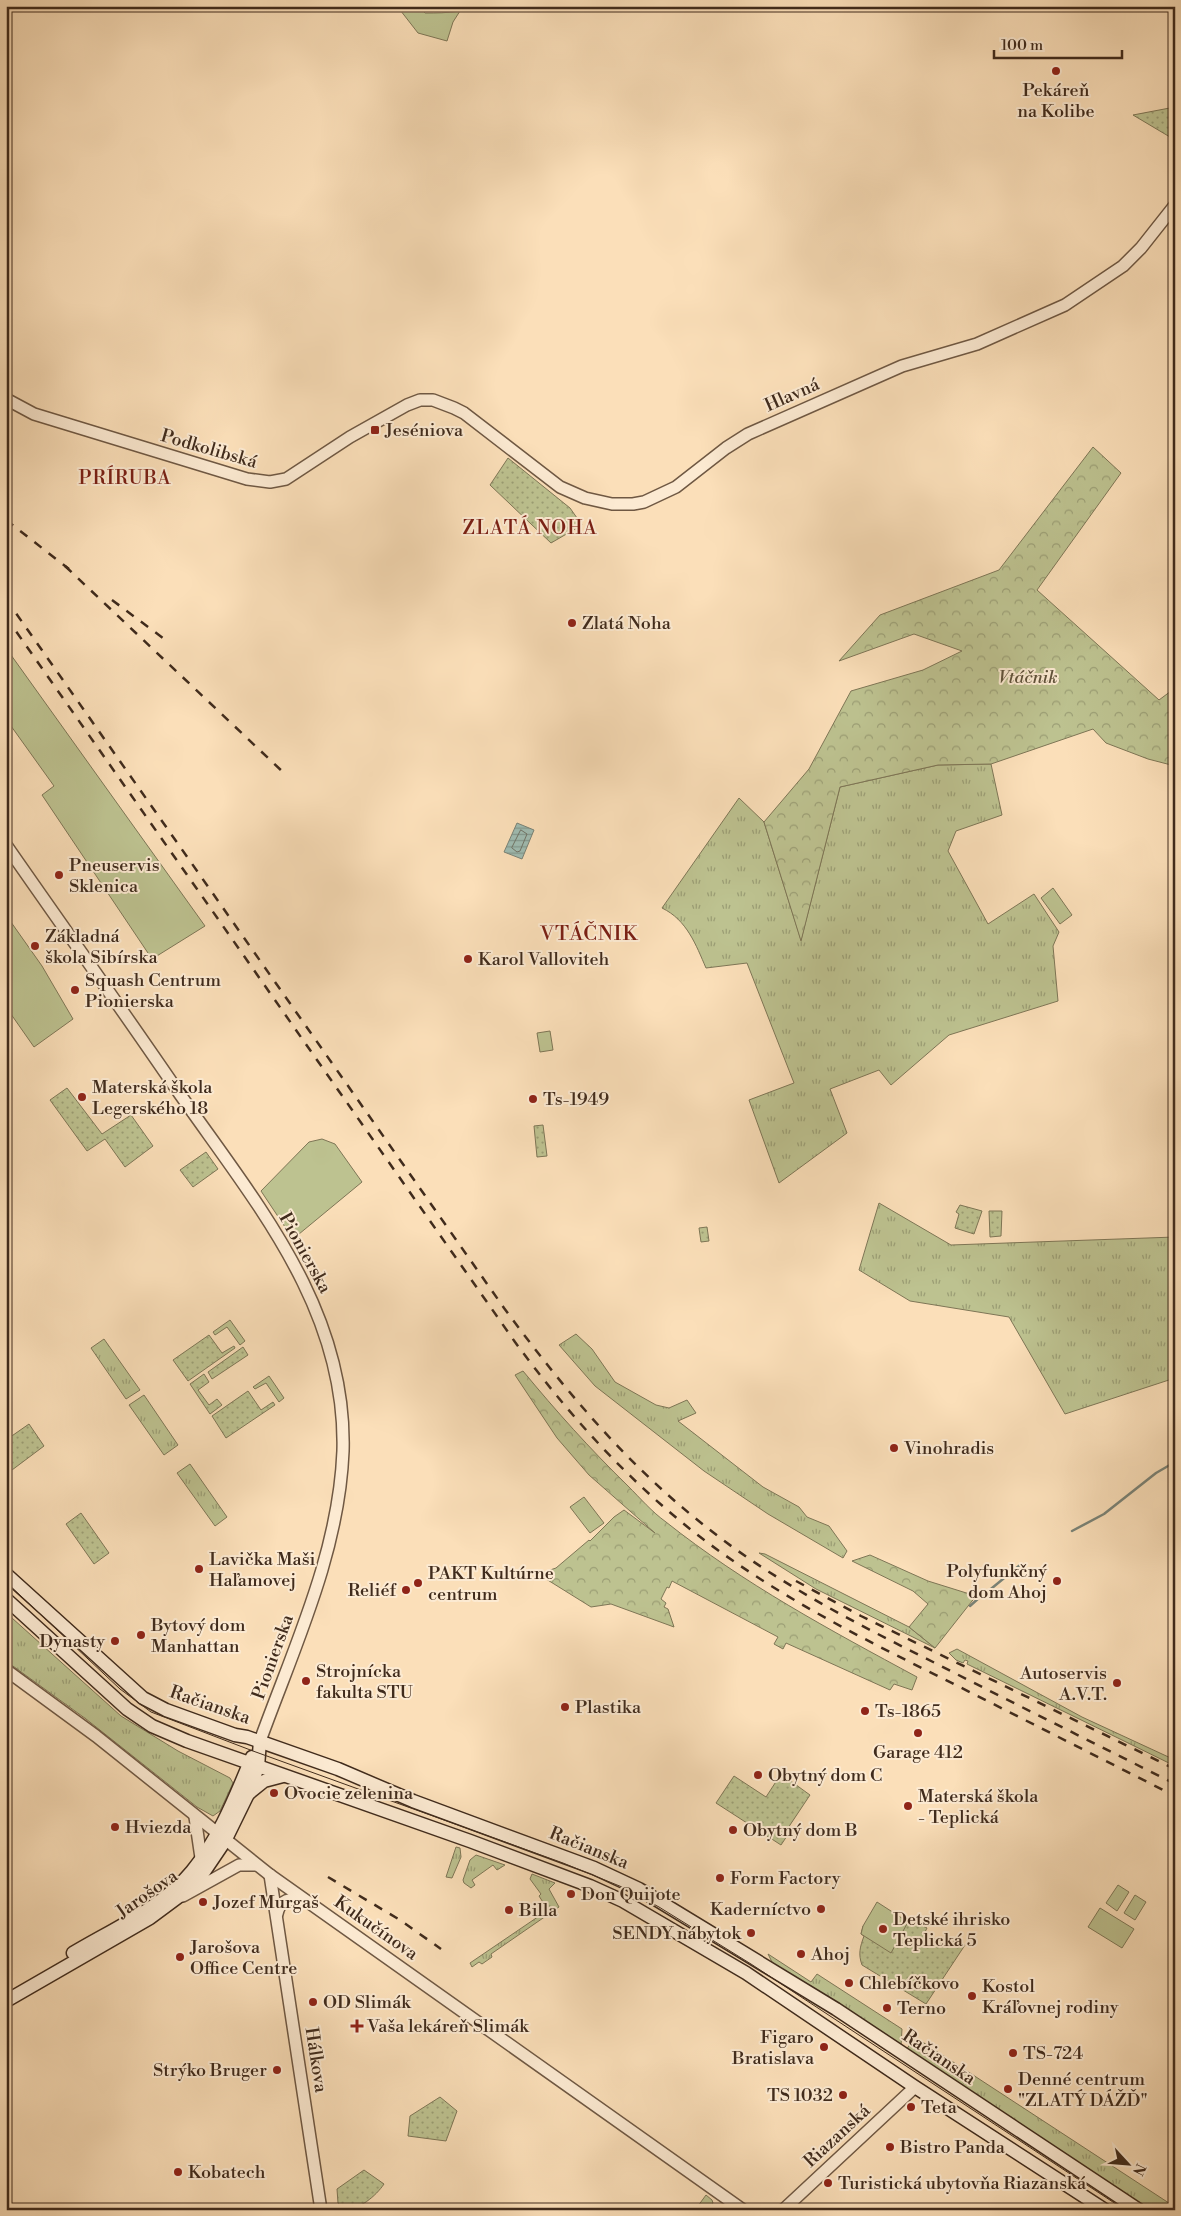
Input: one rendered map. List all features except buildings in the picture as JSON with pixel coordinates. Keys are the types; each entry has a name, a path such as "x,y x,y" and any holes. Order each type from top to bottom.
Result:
{"main road":[{"name":"Račianska","path":"6,1574 143,1698 166,1710 206,1725 260,1741 338,1769 413,1801 594,1868 639,1889 836,2009 1139,2210"},
{"name":"Račianska","path":"6,1600 112,1698 135,1716 170,1734 228,1756 470,1841 604,1891 654,1918 746,1974 915,2087 1105,2210"},
{"path":"253,1765 260,1741"},
{"path":"228,1756 242,1782"},
{"name":"Jarošova","path":"6,1992 158,1902 187,1876 201,1858 221,1838 242,1782 253,1765"},
{"name":"Jarošova","path":"6,2001 150,1918 202,1875 221,1838 248,1794 253,1765"},
{"path":"248,1794 264,1781 283,1776"}],"street":[{"name":"Hlavná","path":"420,400 440,402 464,413 553,482 573,493 585,498 612,504 644,502 676,487 726,448 748,434 902,366 977,344 1065,306 1123,266 1141,248 1175,205"},
{"name":"Podkolibská","path":"6,399 34,414 82,430 247,479 270,482 289,477 350,437 393,412 420,400"},
{"name":"Pionierska","path":"6,845 265,1216 307,1287 328,1344 336,1374 342,1424 341,1477 331,1539 316,1592 260,1741"},
{"name":"Kukučínova","path":"6,1670 96,1736 256,1865 739,2208"},
{"path":"195,1817 201,1858"},
{"path":"173,1900 239,1865 256,1865"},
{"name":"Hálkova","path":"270,1875 321,2210"},
{"path":"276,1916 285,1900 306,1900"},
{"name":"Riazanská","path":"783,2210 915,2087"}],"green space":[{"path":"397,6 425,6 422,10 425,13 460,11 453,22 447,41 418,33"},
{"path":"1175,107 1175,140 1133,115"},
{"name":"Vtáčnik","path":"1093,447 1121,473 1037,590 1159,700 1175,688 1175,766 1148,759 1106,743 1093,729 991,764 938,765 840,787 801,941 764,822 809,769 851,691 923,670 962,651 914,634 839,661 880,615 999,570"},
{"path":"508,458 570,508 582,525 551,543 490,485"},
{"path":"6,648 205,926 152,959 42,795 54,786 6,719"},
{"path":"991,764 1002,815 956,831 948,851 988,924 1034,894 1059,932 1053,946 1058,1001 949,1035 891,1085 879,1070 830,1089 847,1133 779,1183 749,1100 794,1083 747,963 706,968 690,934 678,919 662,908 739,798 764,822 801,940 840,787 938,765"},
{"path":"1053,888 1072,915 1060,924 1041,898"},
{"path":"6,915 42,966 73,1019 34,1047 6,1007"},
{"path":"550,1031 553,1050 540,1052 537,1033"},
{"path":"67,1088 102,1134 131,1115 153,1146 125,1167 105,1139 87,1151 50,1100"},
{"path":"543,1125 547,1156 537,1157 534,1126"},
{"path":"322,1139 335,1144 362,1182 293,1239 261,1191 309,1142"},
{"path":"206,1152 218,1169 193,1187 180,1170"},
{"path":"879,1203 951,1245 1175,1237 1175,1378 1065,1414 1009,1317 910,1301 859,1270"},
{"path":"960,1205 982,1211 974,1234 955,1228 959,1214 956,1212"},
{"path":"989,1211 1002,1211 1001,1236 990,1237"},
{"path":"707,1227 709,1241 701,1242 699,1228"},
{"path":"230,1320 245,1341 240,1345 227,1327 215,1335 213,1332"},
{"path":"576,1334 592,1349 615,1382 656,1405 669,1408 687,1400 696,1413 678,1421 763,1487 799,1507 807,1517 829,1526 847,1551 843,1558 768,1514 704,1471 595,1386 559,1345"},
{"path":"209,1335 222,1353 234,1346 235,1348 188,1381 173,1360"},
{"path":"104,1339 140,1390 126,1399 91,1348"},
{"path":"243,1347 248,1355 212,1379 208,1372"},
{"path":"523,1371 587,1444 661,1518 696,1545 757,1586 820,1624 917,1677 912,1690 894,1684 890,1690 786,1643 783,1649 774,1644 778,1637 672,1581 661,1599 666,1603 664,1607 668,1609 674,1627 611,1604 591,1607 538,1574 556,1568 590,1541 614,1517 624,1510 655,1533 589,1475 557,1438 515,1375"},
{"path":"204,1374 209,1382 198,1390 209,1405 217,1399 222,1405 210,1414 190,1384"},
{"path":"269,1376 284,1398 279,1402 266,1383 255,1389 253,1387"},
{"path":"248,1391 261,1410 273,1402 275,1405 226,1438 212,1416"},
{"path":"144,1395 178,1445 164,1455 129,1405"},
{"path":"29,1424 44,1446 8,1473 6,1440"},
{"path":"190,1464 227,1517 215,1526 177,1473"},
{"path":"584,1497 604,1523 590,1533 570,1507"},
{"path":"81,1513 109,1553 94,1564 66,1524"},
{"path":"759,1553 765,1554 909,1627 935,1648 816,1589"},
{"path":"870,1555 928,1581 976,1596 935,1648 909,1627 928,1604 913,1591 852,1561"},
{"path":"6,1616 12,1618 121,1716 178,1751 230,1778 233,1783 220,1811 213,1816 197,1807 86,1719 6,1661"},
{"path":"957,1649 1082,1717 1175,1760 1175,1766 967,1664 968,1661 965,1660 963,1663 956,1660 949,1653"},
{"path":"781,1774 810,1795 788,1828 791,1830 781,1845 716,1803 734,1776 766,1797"},
{"path":"456,1847 460,1848 461,1857 452,1878 446,1877"},
{"path":"476,1855 505,1865 497,1870 493,1865 472,1880 475,1885 471,1888 463,1880 470,1860"},
{"path":"532,1874 555,1883 549,1889 559,1907 491,1954 492,1957 482,1964 479,1962 472,1967 470,1963 548,1910 539,1896 541,1894 530,1879"},
{"path":"1118,1885 1129,1892 1117,1911 1106,1903"},
{"path":"1135,1895 1146,1902 1135,1920 1124,1913"},
{"name":"Detské ihrisko Teplická 5","path":"877,1902 908,1922 891,1953 861,1934 863,1926"},
{"path":"1100,1908 1134,1929 1122,1948 1088,1927"},
{"path":"910,1920 927,1928 924,1934 951,1946 954,1940 965,1945 926,2004 862,1965 860,1957 864,1936 861,1934 863,1926 908,1922"},
{"path":"768,1954 811,1982 817,1974 902,2029 901,2046 773,1964"},
{"path":"913,2040 921,2041 1175,2207 1175,2210 1148,2210 906,2050"},
{"path":"440,2097 457,2111 446,2141 408,2136 410,2116"},
{"path":"364,2170 384,2184 367,2202 355,2208 344,2210 338,2203 337,2189"},
{"path":"706,2195 713,2203 708,2210 695,2210"}],"water":[{"path":"517,823 534,830 522,859 504,852"}],"waterway":[{"path":"1072,1531 1104,1514 1156,1473 1175,1462"},
{"path":"986,1593 1020,1565"},
{"path":"970,1606 980,1597"}],"tram line":[{"path":"6,1582 120,1689 151,1712 253,1751 563,1863 622,1887 659,1907 751,1964 1125,2210"}],"railway":[{"path":"6,520 69,569"},
{"path":"65,566 284,773"},
{"path":"6,599 504,1308 549,1367 622,1451 676,1502 732,1547 818,1602 1175,1784"},
{"path":"112,600 163,638"},
{"path":"6,617 515,1342 556,1395 600,1445 673,1515 727,1557 785,1595 876,1645 1175,1796"},
{"path":"796,1581 861,1616 1175,1769"},
{"path":"328,1877 400,1920 441,1949"}],"place":[{"name":"Pekáreň na Kolibe","path":"1056,71"},
{"name":"Jeséniova","path":"375,430"},
{"name":"Zlatá Noha","path":"572,623"},
{"name":"Pneuservis Sklenica","path":"59,875"},
{"name":"Základná škola Sibírska","path":"35,946"},
{"name":"Karol Valloviteh","path":"468,959"},
{"name":"Squash Centrum Pionierska","path":"75,990"},
{"name":"Materská škola Legerského 18","path":"82,1097"},
{"name":"Ts-1949","path":"533,1099"},
{"name":"Vinohradis","path":"894,1448"},
{"name":"Lavička Maši Haľamovej","path":"199,1569"},
{"name":"Polyfunkčný dom Ahoj","path":"1057,1581"},
{"name":"PAKT Kultúrne centrum","path":"418,1583"},
{"name":"Reliéf","path":"406,1590"},
{"name":"Bytový dom Manhattan","path":"141,1635"},
{"name":"Dynasty","path":"115,1641"},
{"name":"Strojnícka fakulta STU","path":"306,1681"},
{"name":"Autoservis A.V.T.","path":"1117,1683"},
{"name":"Plastika","path":"565,1707"},
{"name":"Ts-1865","path":"865,1711"},
{"name":"Garage 412","path":"918,1733"},
{"name":"Obytný dom C","path":"758,1775"},
{"name":"Ovocie zelenina","path":"274,1793"},
{"name":"Materská škola - Teplická","path":"908,1806"},
{"name":"Hviezda","path":"115,1827"},
{"name":"Obytný dom B","path":"733,1830"},
{"name":"Form Factory","path":"720,1878"},
{"name":"Don Quijote","path":"571,1894"},
{"name":"Jozef Murgaš","path":"203,1902"},
{"name":"Kaderníctvo","path":"821,1909"},
{"name":"Billa","path":"509,1910"},
{"name":"Detské ihrisko Teplická 5","path":"883,1929"},
{"name":"SENDY nábytok","path":"751,1933"},
{"name":"Ahoj","path":"801,1954"},
{"name":"Jarošova Office Centre","path":"180,1957"},
{"name":"Chlebíčkovo","path":"849,1983"},
{"name":"Kostol Kráľovnej rodiny","path":"972,1996"},
{"name":"OD Slimák","path":"313,2002"},
{"name":"Terno","path":"887,2008"},
{"name":"Vaša lekáreň Slimák","path":"357,2026"},
{"name":"Figaro Bratislava","path":"824,2047"},
{"name":"TS-724","path":"1013,2053"},
{"name":"Strýko Bruger","path":"277,2070"},
{"name":"Denné centrum \"ZLATÝ DÁŽĎ\"","path":"1008,2089"},
{"name":"TS 1032","path":"843,2095"},
{"name":"Teta","path":"911,2107"},
{"name":"Bistro Panda","path":"890,2147"},
{"name":"Kobatech","path":"178,2172"},
{"name":"Turistická ubytovňa Riazanská","path":"828,2183"}],"district":[{"name":"PRÍRUBA","path":"125,478"},
{"name":"ZLATÁ NOHA","path":"530,528"},
{"name":"VTÁČNIK","path":"589,934"}]}
